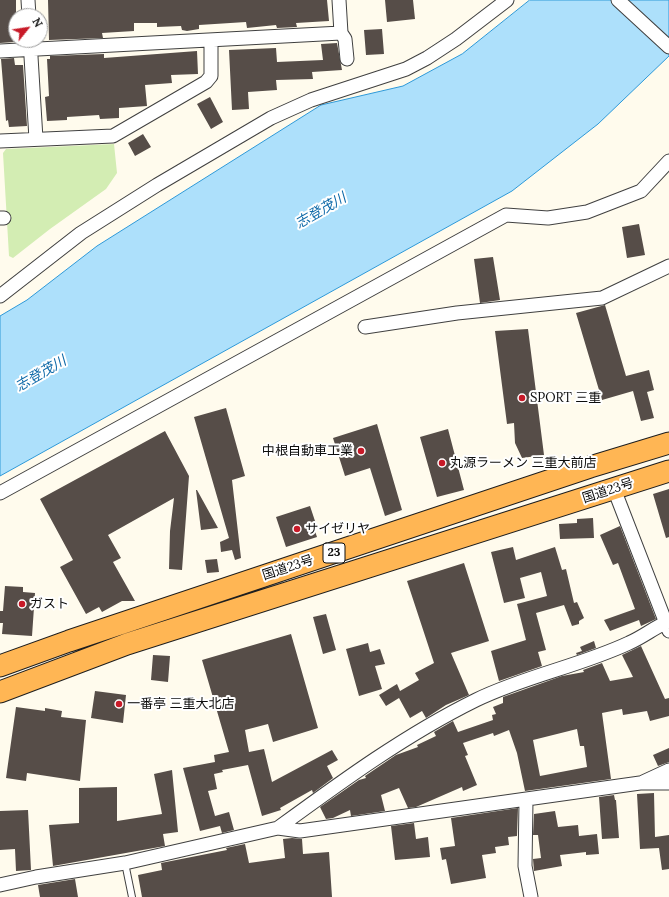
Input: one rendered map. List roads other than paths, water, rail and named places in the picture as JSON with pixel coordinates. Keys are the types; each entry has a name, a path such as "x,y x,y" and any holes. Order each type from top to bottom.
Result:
{"highway":[{"name":"国道23号","path":"0,666 69,640 590,467 669,443"},
{"name":"国道23号","path":"0,692 127,644 669,471"}],"street":[{"path":"339,0 341,33 345,39 347,59"},
{"path":"0,296 82,232 157,185 271,118 311,100 411,66 456,39 507,0"},
{"path":"618,0 669,47"},
{"path":"48,45 211,40 341,33"},
{"path":"0,141 113,136 206,82 211,76 211,40"},
{"path":"0,51 15,48"},
{"path":"30,48 36,140"},
{"path":"0,493 506,215 548,218 587,212 641,191 669,161"},
{"path":"365,327 457,313 602,298 669,266"},
{"path":"278,828 359,769 425,727 477,699 513,684 629,643 668,625 614,489"},
{"path":"640,783 669,770"},
{"path":"0,886 36,877 125,863 278,828 300,831 526,801 640,783 669,783"},
{"path":"526,801 525,866 532,897"}],"lane":[{"path":"125,863 132,897"}],"water":[{"name":"志登茂川","path":"530,0 669,0 669,56 598,124 512,191 0,476 0,316 27,300 97,246 321,105 403,86 462,54"}],"place":[{"name":"SPORT 三重","path":"522,398"},
{"name":"中根自動車工業","path":"361,451"},
{"name":"丸源ラーメン 三重大前店","path":"442,463"},
{"name":"サイゼリヤ","path":"297,529"},
{"name":"ガスト","path":"22,604"},
{"name":"一番亭 三重大北店","path":"119,704"}]}
